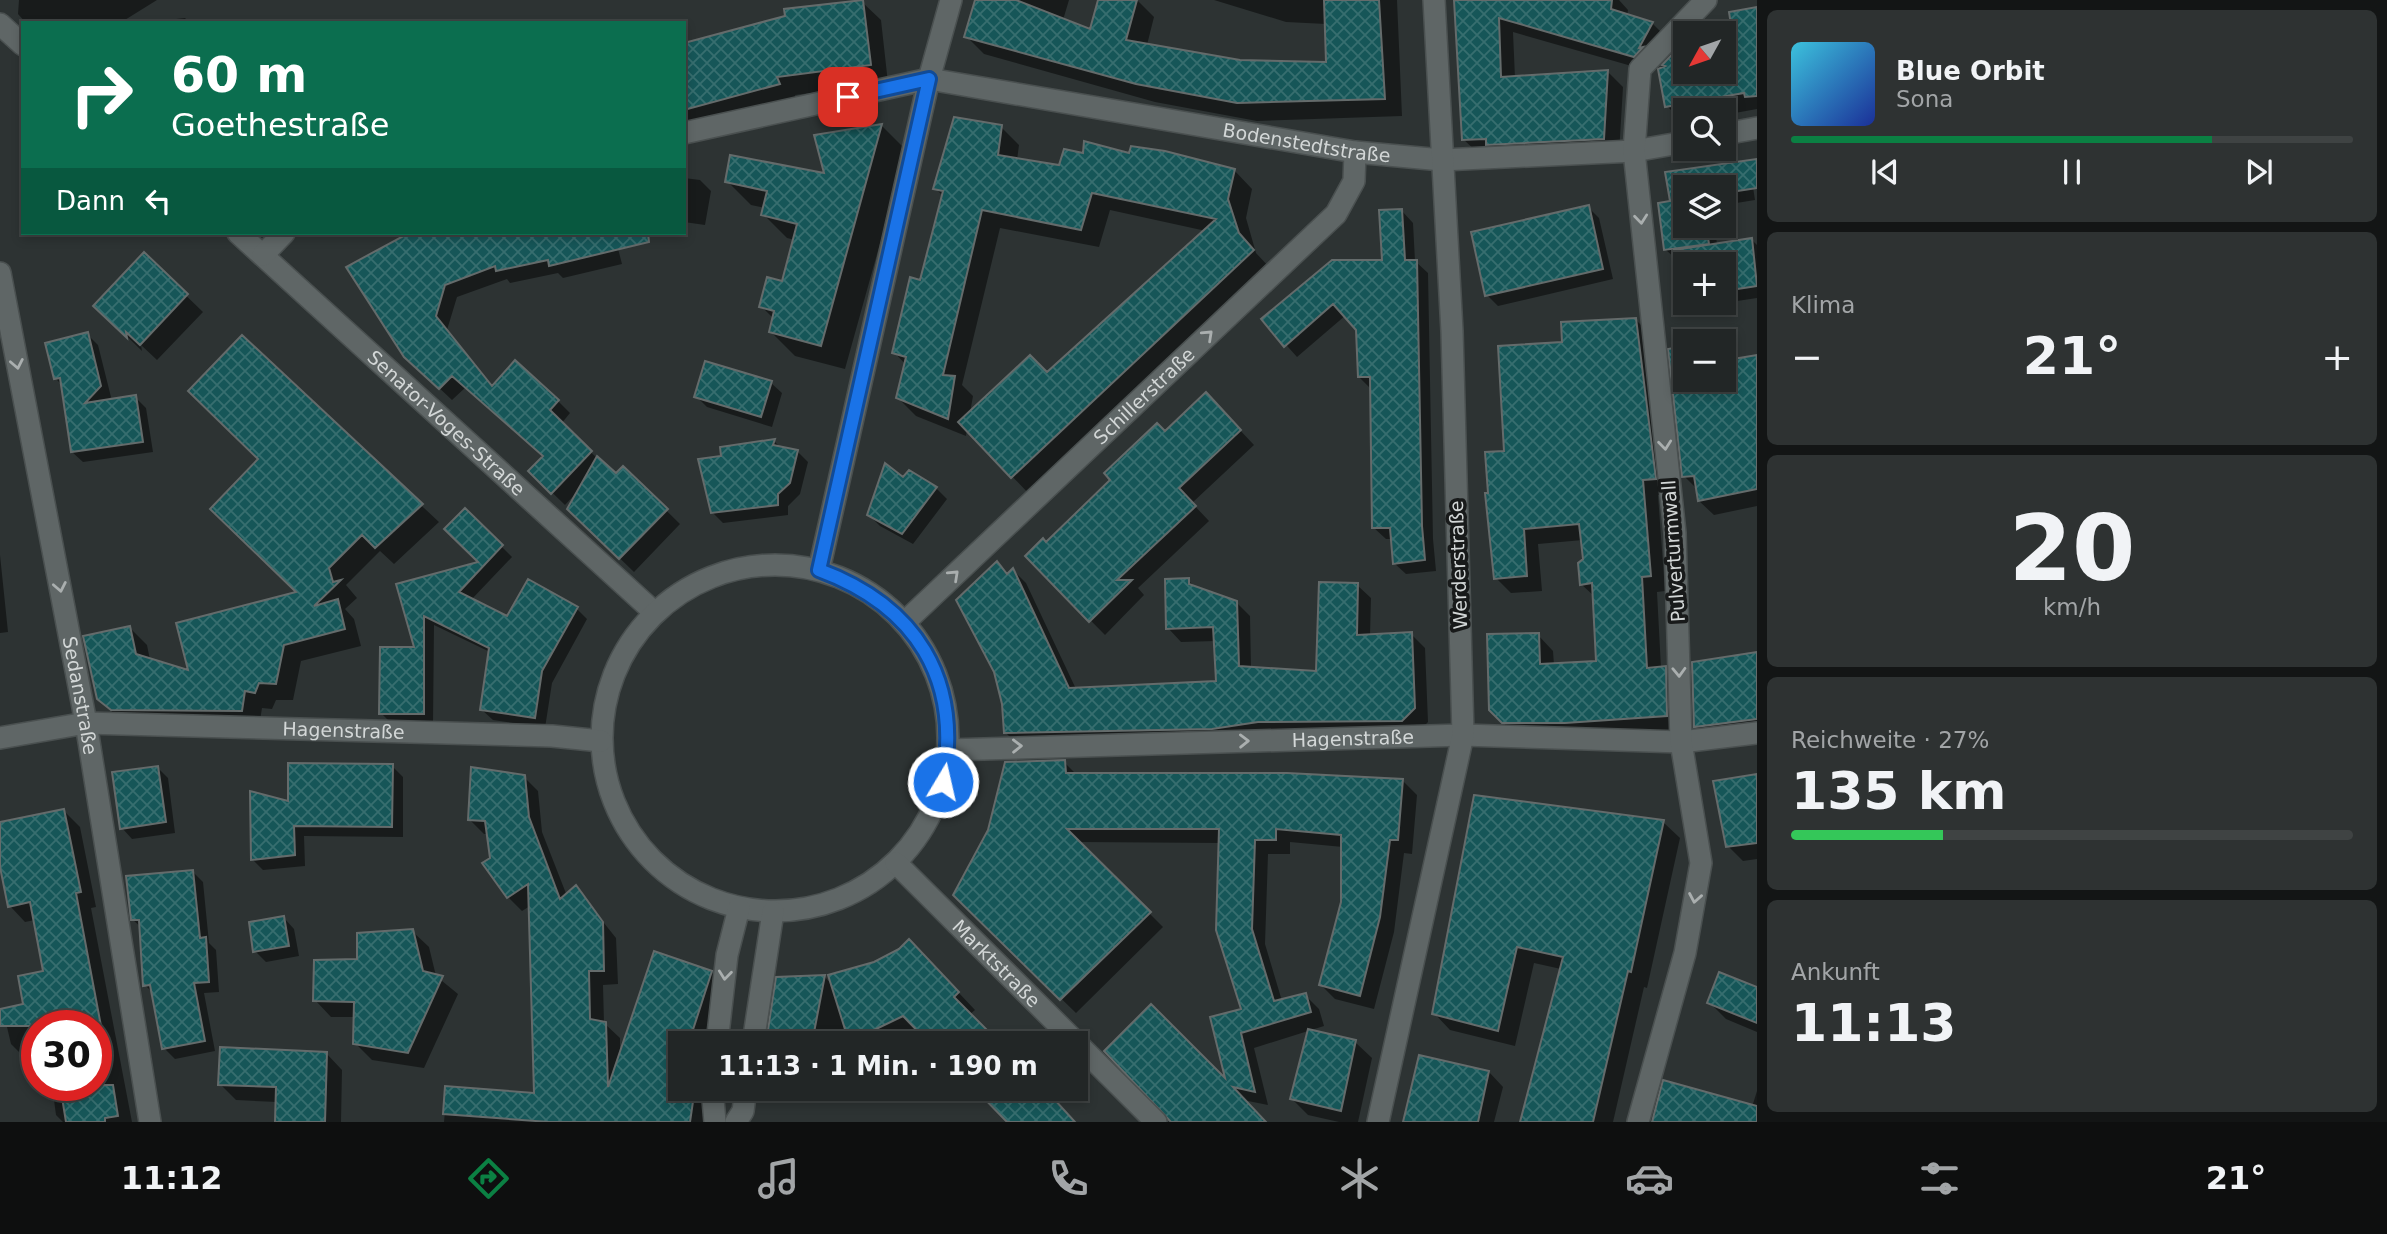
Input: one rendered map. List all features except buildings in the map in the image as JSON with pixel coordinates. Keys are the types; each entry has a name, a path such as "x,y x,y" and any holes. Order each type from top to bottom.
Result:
{"street":[{"path":"819,570 929,79 951,0"},
{"name":"Werderstraße","path":"1378,1122 1463,735 1452,331 1434,0"},
{"name":"Pulverturmwall","path":"1637,1122 1685,953 1701,863 1681,742 1675,533 1634,151 1640,69 1706,0"},
{"path":"0,24 21,43"},
{"path":"686,133 929,79"},
{"name":"Bodenstedtstraße","path":"929,79 1355,152 1442,160 1634,151 1673,144"},
{"path":"1736,132 1757,128"},
{"name":"Schillerstraße","path":"905,622 1336,214 1354,181 1355,152"},
{"name":"Senator-Voges-Straße","path":"239,235 654,612"},
{"path":"263,255 282,235"},
{"name":"Sedanstraße","path":"0,272 86,723 150,1122"},
{"path":"764,564 819,570 851,582 880,599 905,622 925,650 940,682 947,716 949,750 943,782 933,812 917,839 896,863 870,884 840,900 807,909 773,912 739,908 697,894 660,868 630,834 614,806 605,774 601,741 604,706 614,672 631,640 654,612 678,593 734,569 764,564"},
{"name":"Hagenstraße","path":"0,738 86,723 552,736 601,741"},
{"name":"Hagenstraße","path":"949,750 1463,735 1681,742 1757,733"},
{"name":"Marktstraße","path":"896,863 1156,1122"},
{"path":"718,1031 727,956 739,908"},
{"path":"755,1031 773,912"},
{"path":"713,1101 715,1122"},
{"path":"736,1122 743,1111 744,1101"}],"route":[{"path":"848,97 929,79 819,570 851,582 880,599 905,622 925,650 940,682 947,716 949,750 943,782"}]}
